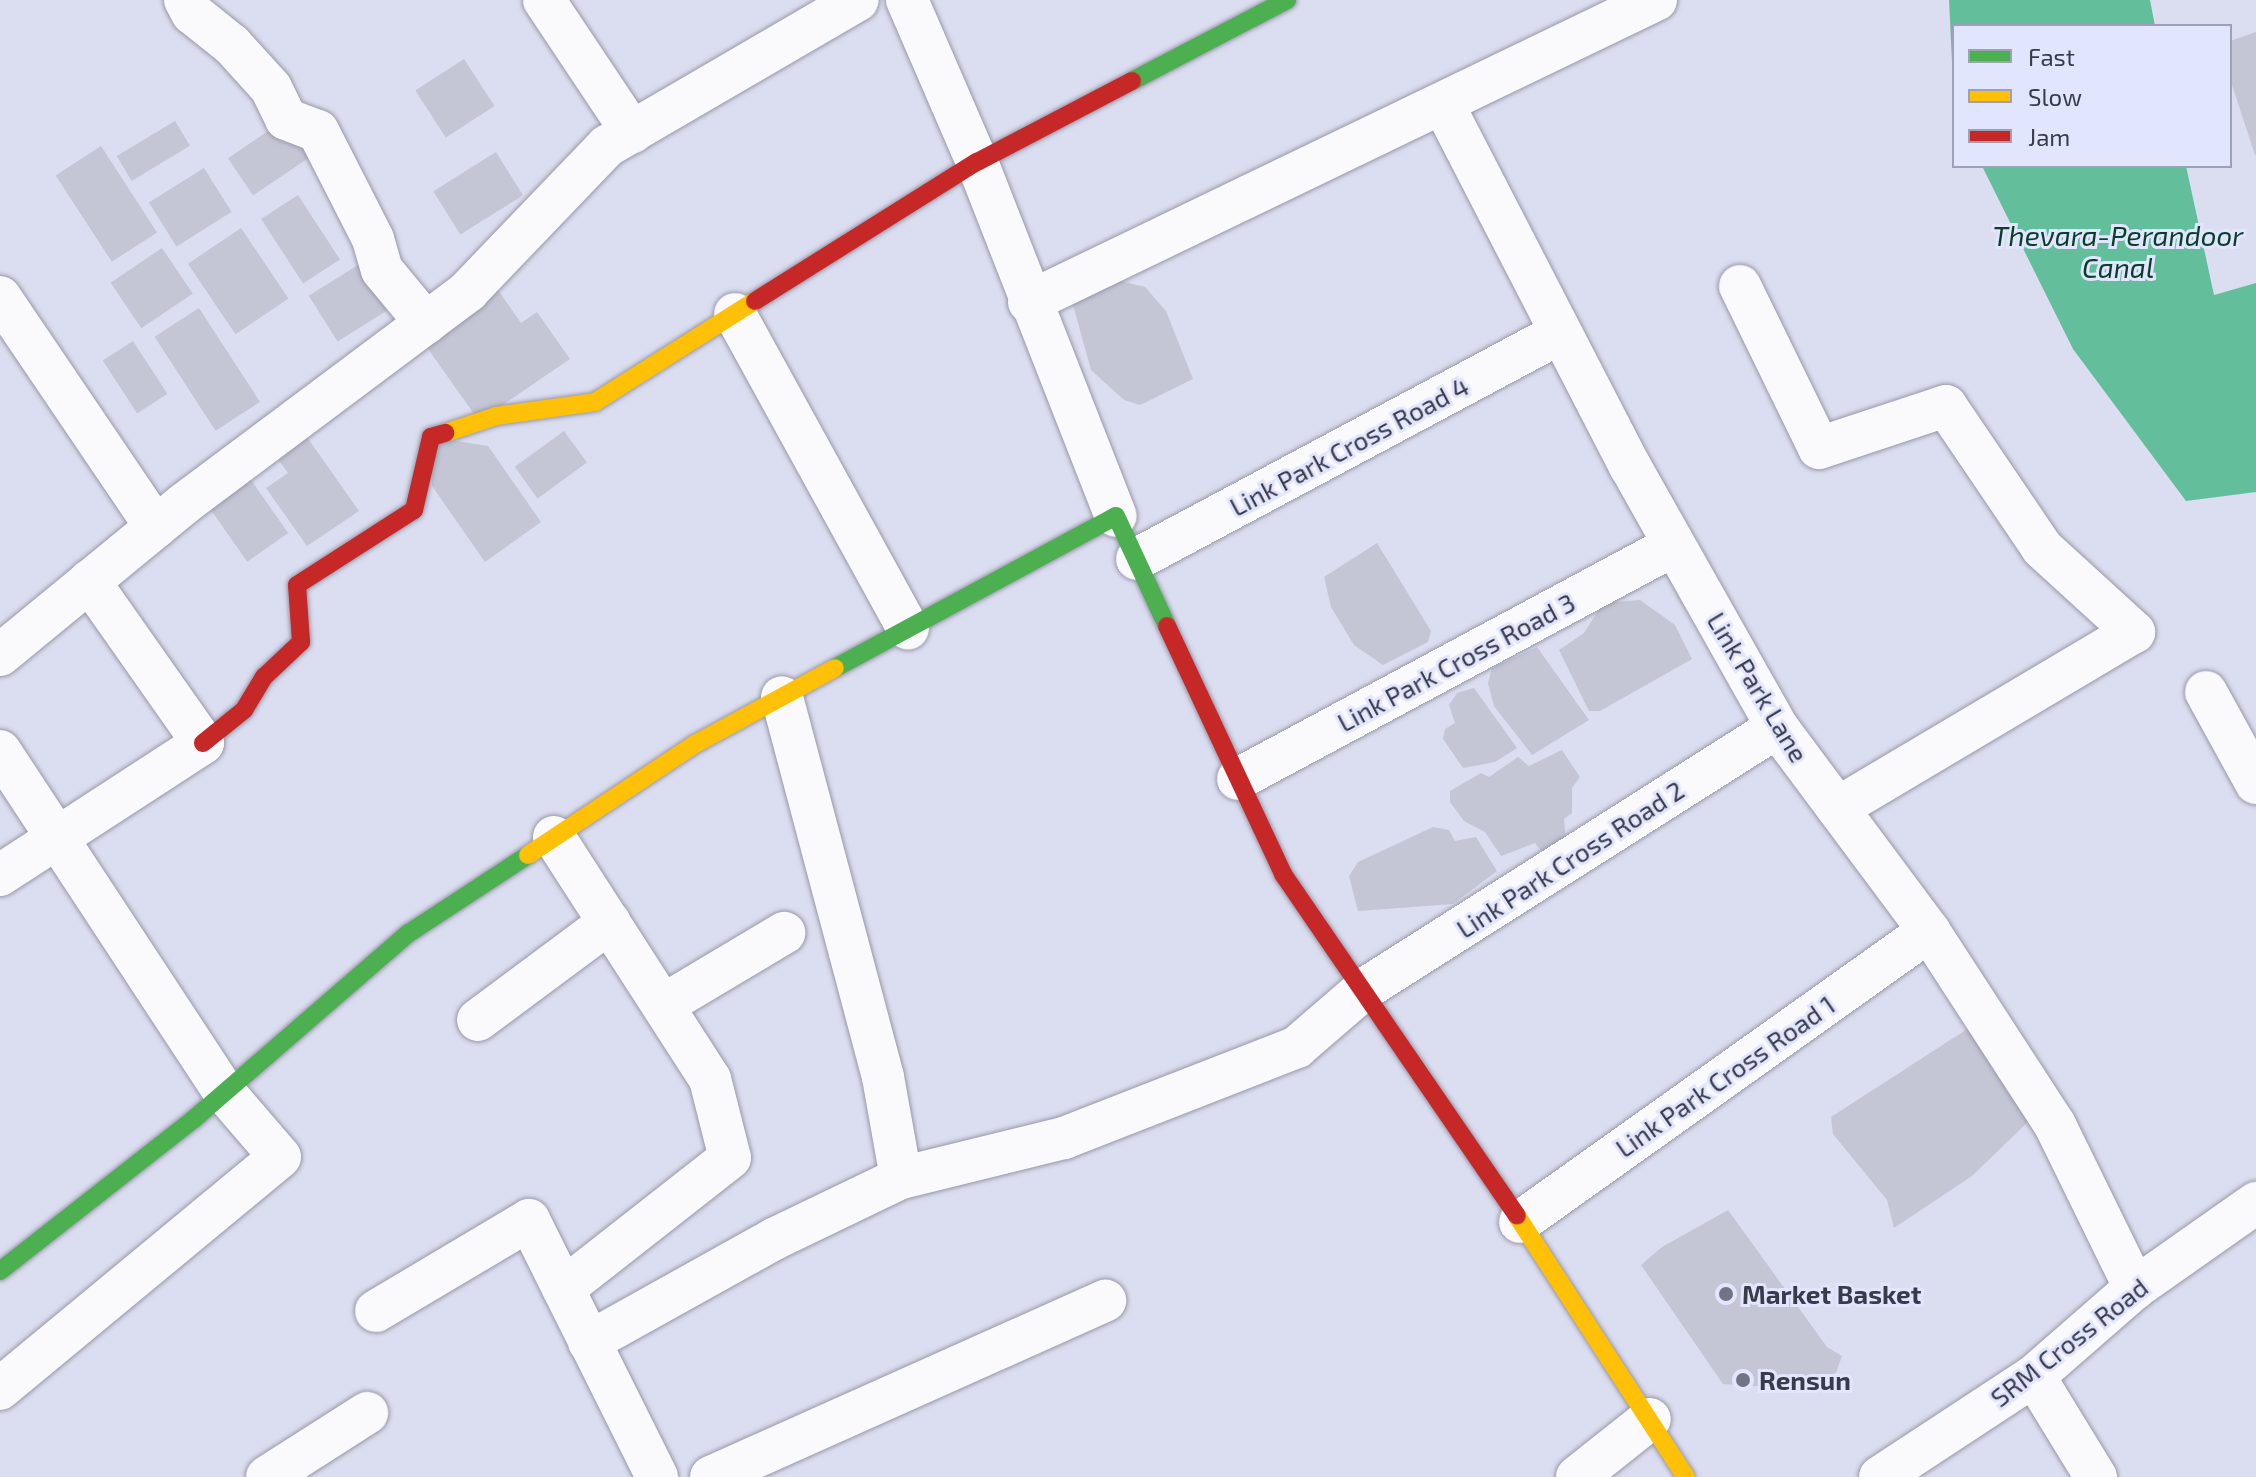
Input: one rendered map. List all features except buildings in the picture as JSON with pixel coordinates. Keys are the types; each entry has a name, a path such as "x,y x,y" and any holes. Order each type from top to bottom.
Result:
{"street":[{"path":"544,0 558,14 583,64 632,132"},
{"path":"0,655 156,527 468,291 607,146 858,0"},
{"path":"907,0 977,162 1029,302 1116,516 1283,874 1520,1222 1686,1477"},
{"path":"0,875 203,743 244,710 264,677 301,642 297,585 414,510 431,437 496,416 595,402 977,162 1287,0"},
{"path":"1029,302 1656,0"},
{"path":"207,7 271,88 286,119 318,131 364,220 382,270 426,323"},
{"name":"Link Park Lane","path":"1443,104 1674,545 1777,727 1929,931 2055,1125 2135,1288"},
{"path":"1740,286 1819,448 1946,406 2042,548 2134,632 1837,808"},
{"path":"0,297 156,527"},
{"path":"735,314 908,629"},
{"name":"Link Park Cross Road 4","path":"1137,559 1561,333"},
{"path":"0,1271 225,1093 409,933 695,744 1116,516"},
{"name":"Link Park Cross Road 3","path":"1238,779 1674,545"},
{"path":"89,581 203,743"},
{"path":"2206,692 2256,783"},
{"path":"782,697 883,1077 901,1178"},
{"name":"Link Park Cross Road 2","path":"589,1342 774,1239 901,1178 1064,1138 1297,1047 1363,990 1777,727"},
{"path":"0,751 225,1093 280,1157 0,1389"},
{"path":"554,837 665,1004 710,1079 730,1158 563,1289"},
{"path":"478,1020 610,922"},
{"name":"Link Park Cross Road 1","path":"1520,1222 1929,931"},
{"path":"665,1004 784,933"},
{"name":"SRM Cross Road","path":"1880,1477 2034,1376 2135,1288 2256,1203"},
{"path":"376,1311 529,1220 657,1477"},
{"path":"711,1477 1105,1301"},
{"path":"2034,1376 2096,1477"},
{"path":"267,1477 367,1413"},
{"path":"1577,1477 1650,1419"}],"water":[{"path":"1949,0 2150,0 2155,24 1952,24 1952,62"},
{"name":"Thevara-Perandoor Canal","path":"1983,168 2186,168 2214,295 2256,283 2256,492 2186,501 2073,349"}],"traffic: fast":[{"path":"1132,81 1287,0"},
{"path":"835,668 1116,516 1167,626"},
{"path":"0,1271 194,1119 409,933 528,855"}],"traffic: slow":[{"path":"445,433 496,416 595,402 755,301"},
{"path":"528,855 695,744 835,668"},
{"path":"1517,1216 1686,1477"}],"traffic: jam":[{"path":"755,301 977,162 1132,81"},
{"path":"203,743 244,710 264,677 301,642 297,585 414,510 431,437 445,433"},
{"path":"1167,626 1283,874 1517,1216"}],"place":[{"name":"Market Basket","path":"1726,1294"},
{"name":"Rensun","path":"1743,1380"}]}
